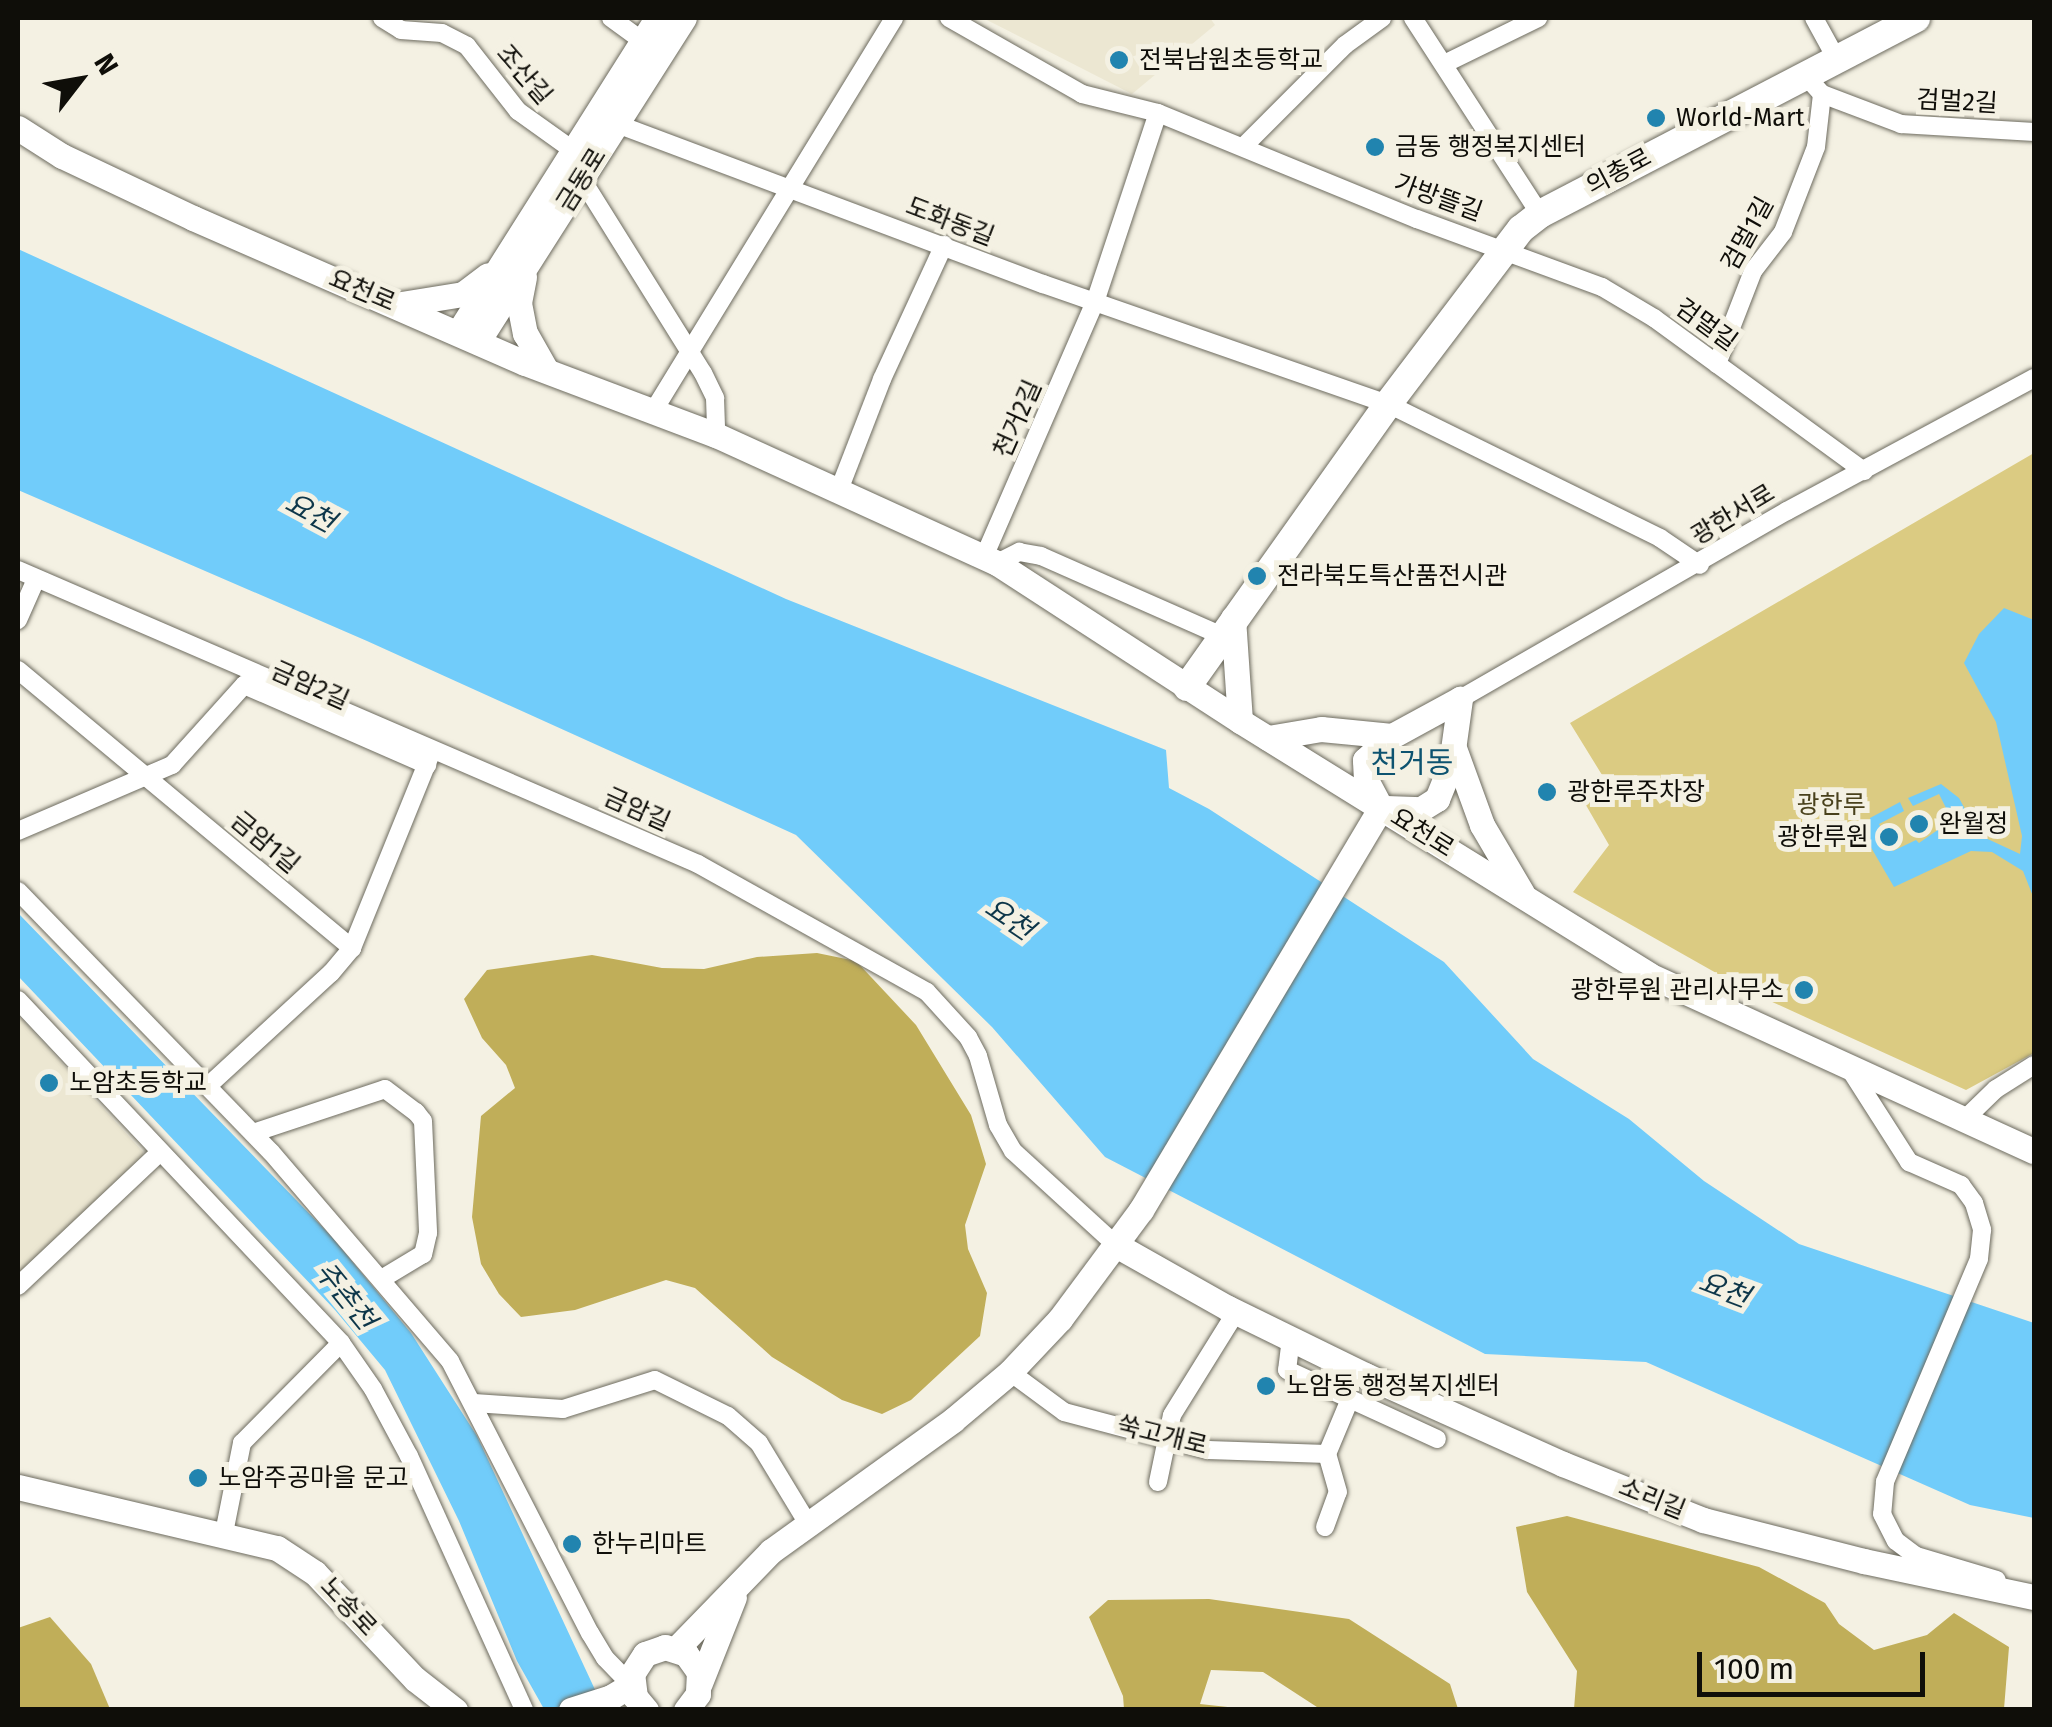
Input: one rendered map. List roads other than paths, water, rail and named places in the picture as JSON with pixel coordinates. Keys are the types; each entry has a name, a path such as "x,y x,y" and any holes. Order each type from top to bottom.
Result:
{"main road":[{"name":"의총로","path":"1187,687 1226,626 1388,404 1504,250 1540,214 1814,84 1836,58 1916,18"}],"street":[{"name":"조산길","path":"382,18 402,30 442,33 467,46 518,111 574,151"},
{"path":"611,18 642,40"},
{"name":"금동로","path":"468,337 515,264 574,151 657,18"},
{"name":"금동로","path":"515,264 583,182 684,18"},
{"path":"654,410 786,188 894,18"},
{"name":"가방뜰길","path":"948,18 1082,94 1158,113 1504,250"},
{"path":"1244,146 1344,45 1382,18"},
{"path":"1412,18 1540,214"},
{"path":"1444,64 1538,18"},
{"path":"1814,18 1836,58"},
{"name":"검멀2길","path":"1814,84 1901,124 2034,132"},
{"name":"검멀1길","path":"1718,364 1753,271 1783,232 1816,147 1814,84"},
{"path":"1096,302 1158,113"},
{"name":"도화동길","path":"617,124 1096,302 1388,404"},
{"name":"요천로","path":"18,128 62,156 193,218 546,370 716,435 991,560 1240,721 1650,975 2034,1151"},
{"path":"583,182 715,398 716,435"},
{"path":"838,490 882,379 944,245"},
{"name":"검멀길","path":"1504,250 1602,286 1718,364 1864,471"},
{"path":"395,305 463,294 515,264 525,333 546,370"},
{"name":"천거2길","path":"991,560 1096,302"},
{"name":"광한서로","path":"1460,699 1700,565 1787,511 2034,378"},
{"path":"1388,404 1660,538 1700,565"},
{"path":"991,560 1018,552 1041,556 1226,626 1240,721"},
{"name":"금암길","path":"18,570 434,746 698,864 927,992 952,1016 978,1056 998,1125 1013,1151 1116,1245"},
{"path":"18,620 36,579"},
{"path":"18,670 145,776"},
{"name":"금암2길","path":"18,831 172,765 244,685 427,765"},
{"path":"1381,808 1364,770 1366,760 1392,736 1460,699"},
{"path":"1381,808 1408,811 1431,805 1442,791 1454,748 1460,699"},
{"path":"1268,738 1320,729 1392,736"},
{"path":"208,1086 331,973 352,948 434,746"},
{"path":"1454,748 1482,825 1525,898"},
{"name":"금암1길","path":"145,776 352,948"},
{"path":"570,1710 621,1691 645,1654 676,1649 771,1551 898,1462 1010,1372 1060,1319 1140,1210 1381,808"},
{"path":"18,891 253,1133 383,1278 450,1361 621,1691 646,1710"},
{"path":"18,1000 341,1343 373,1389 409,1456 524,1710"},
{"path":"1965,1119 1996,1089 2034,1066"},
{"path":"1848,1067 1908,1162 1960,1186 1974,1203 1982,1230 1979,1260 1884,1482 1882,1514 1896,1541 1916,1556 1979,1572 2034,1596"},
{"path":"253,1133 385,1089 416,1112 423,1122 428,1233 423,1254 383,1278"},
{"path":"18,1286 160,1152"},
{"name":"소리길","path":"1116,1245 1291,1338 1564,1464 1704,1520 1864,1561 2034,1596"},
{"path":"1158,1482 1172,1416 1236,1312"},
{"path":"1291,1338 1287,1370 1437,1439"},
{"path":"224,1533 242,1444 341,1343"},
{"name":"쑥고개로","path":"1010,1372 1064,1412 1208,1450 1327,1454"},
{"path":"474,1403 563,1410 655,1380 728,1416 759,1442 808,1524"},
{"path":"1325,1527 1338,1492 1327,1454 1350,1400"},
{"name":"노송로","path":"18,1486 277,1548 300,1560 416,1679 455,1710"},
{"path":"693,1701 739,1584"},
{"path":"676,1649 694,1662 693,1701"}],"water":[{"name":"요천","path":"18,249 786,599 1166,750 1169,788 1209,809 1444,962 1533,1059 1629,1119 1704,1181 1799,1244 2034,1323 2034,1518 1970,1505 1646,1362 1485,1354 1105,1157 992,1027 796,835 367,641 18,490"},
{"path":"2004,608 2034,620 2034,899 2023,871 1992,852 1971,851 1894,887 1869,844 1870,818 1900,802 1904,811 1879,824 1893,851 1916,840 1919,843 1952,820 1939,794 1913,806 1908,798 1941,784 1959,798 1979,835 2020,854 2022,836 1996,722 1964,663 1979,634"},
{"name":"주촌천","path":"18,913 332,1237 411,1333 477,1436 604,1709 544,1709 517,1661 459,1521 385,1370 335,1310 18,976"}],"place":[{"name":"전북남원초등학교","path":"1119,60"},
{"name":"World-Mart","path":"1656,118"},
{"name":"금동 행정복지센터","path":"1375,147"},
{"name":"전라북도특산품전시관","path":"1257,576"},
{"name":"광한루주차장","path":"1547,792"},
{"name":"완월정","path":"1919,824"},
{"name":"광한루원","path":"1889,837"},
{"name":"광한루원 관리사무소","path":"1804,990"},
{"name":"노암초등학교","path":"49,1083"},
{"name":"노암동 행정복지센터","path":"1266,1386"},
{"name":"노암주공마을 문고","path":"198,1478"},
{"name":"한누리마트","path":"572,1544"}],"district":[{"name":"천거동","path":"1412,763"}],"park label":[{"name":"광한루","path":"1831,805"}]}
